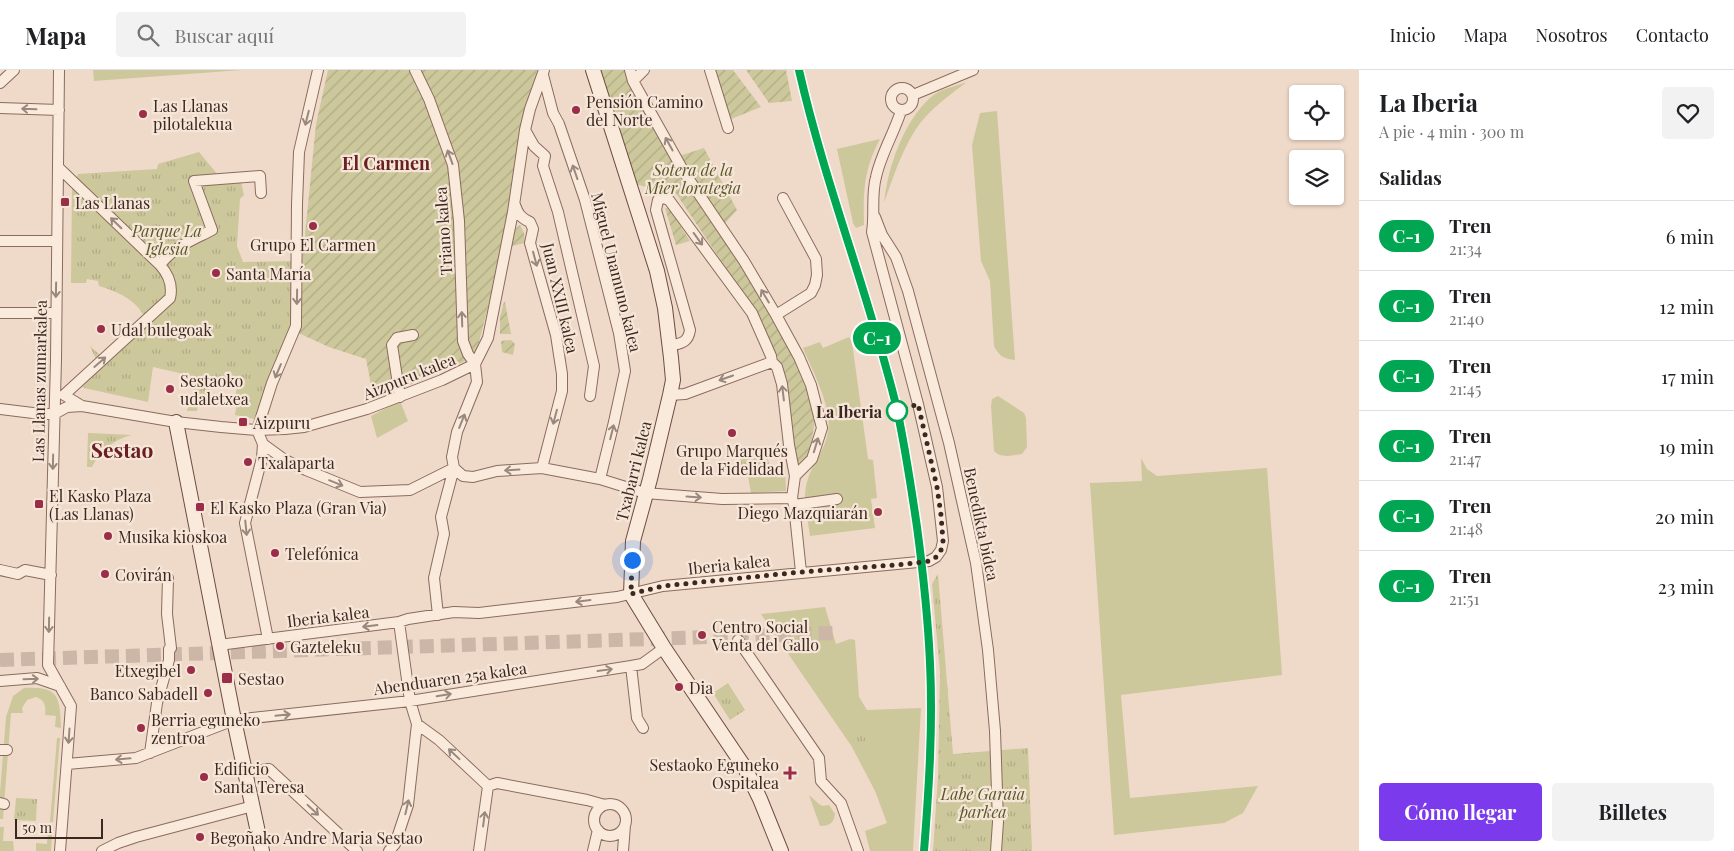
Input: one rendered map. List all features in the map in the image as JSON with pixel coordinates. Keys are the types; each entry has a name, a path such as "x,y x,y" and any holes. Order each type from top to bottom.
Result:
{"street":[{"path":"0,82 14,70"},
{"name":"Las Llanas zumarkalea","path":"59,70 48,665 71,706 60,851"},
{"path":"268,639 245,523 259,471 263,444 257,430 272,383 296,326 299,152 318,70"},
{"name":"Triano kalea","path":"415,70 429,99 453,164 460,221 463,341 468,354 476,364"},
{"name":"Txabarri kalea","path":"593,70 650,248 665,308 673,380 633,541 631,594"},
{"path":"630,70 633,81 684,172 744,262 800,357 811,385 822,428 812,459 795,476"},
{"path":"633,81 644,70"},
{"path":"710,70 728,128"},
{"path":"912,95 973,70"},
{"name":"Aizpuru kalea","path":"54,414 68,407 82,406 176,422 257,430 304,427 367,409 442,380 476,364 488,338 514,201 525,130 530,109 544,73"},
{"name":"Miguel Unamuno kalea","path":"544,73 553,113 559,124 585,200 619,333 623,362 624,371 614,422 600,479"},
{"path":"897,88 905,88 912,95 911,106 901,110 892,104 892,93 897,88"},
{"path":"0,108 59,110"},
{"name":"Iberia kalea","path":"219,645 399,622 454,612 479,613 631,594 663,586 929,561 936,557 941,550 942,528 937,487 904,350 872,232 876,178 901,110"},
{"path":"525,130 534,146 545,156 543,166 558,212 594,366 590,396"},
{"path":"58,167 160,265 178,247 212,230 194,182 260,176 261,193"},
{"path":"670,346 684,343 689,337 690,330 656,210 658,200 664,198 669,200 752,313 772,362 777,367 782,384 789,445 795,476 793,501 801,572"},
{"path":"776,315 811,293 817,275 816,259 784,198"},
{"name":"Juan XXIII kalea","path":"514,201 518,214 530,222 533,229 530,243 556,335 562,374 562,391 542,468"},
{"name":"Benedikta bidea","path":"874,216 896,257 908,291 949,443 976,563 988,650 996,767 998,822 996,851"},
{"path":"0,241 57,241"},
{"path":"878,257 882,244 887,243"},
{"path":"650,248 666,245"},
{"name":"Aizpuru kalea","path":"82,406 64,395 170,298 169,276 160,265"},
{"path":"0,313 56,313"},
{"path":"400,396 392,345 398,338 413,336"},
{"path":"670,395 685,394 772,362"},
{"path":"438,615 434,578 444,534 441,517 454,468 452,457 457,432 478,382 476,364"},
{"path":"0,409 54,414"},
{"path":"176,422 234,720 262,851"},
{"path":"263,444 286,460 306,470 360,492 410,490 454,468"},
{"path":"454,468 463,476 472,478 497,470 542,468 600,479 645,493 722,499 793,501 837,499"},
{"path":"0,570 18,574 26,570 50,575"},
{"path":"150,753 157,703 169,660 169,649 171,648 167,614 168,578"},
{"path":"631,594 664,648 748,774 781,851"},
{"path":"389,851 395,844 408,805 417,724 410,701 399,622"},
{"path":"738,640 820,758 821,781 841,803 858,851"},
{"name":"Abenduaren 25a kalea","path":"68,764 136,758 234,720 410,701 642,664 664,648"},
{"path":"631,666 637,718 643,728"},
{"path":"0,681 37,678 61,688"},
{"path":"417,724 439,740 488,786"},
{"path":"246,772 269,769 357,851"},
{"path":"488,786 497,783 605,805 614,805 622,810 626,819 623,851"},
{"path":"479,851 488,786"},
{"path":"605,805 595,813 594,822 602,834 611,836 620,832 625,824"},
{"path":"102,851 136,837 253,806"},
{"path":"593,851 598,830"}],"green space":[{"path":"93,70 242,70 94,81"},
{"path":"328,70 537,70 513,212 475,357 374,400 366,359 329,347 294,331 316,124"},
{"name":"Sotera de la Mier lorategia","path":"598,70 627,70 673,158 704,148 737,210 718,231 767,306 795,357 811,398 815,421 809,455 794,467 778,358 751,305 673,189 658,190 635,184"},
{"path":"715,70 733,70 761,107 731,119"},
{"path":"746,70 786,70 792,101 769,103"},
{"path":"967,82 943,100 921,122 909,140 884,203 893,160 912,119 921,107 935,94"},
{"path":"997,111 1015,360 1002,356 994,346 990,281 981,261 972,145 980,113"},
{"path":"880,139 871,160 866,180 864,225 856,228 853,223 837,149"},
{"name":"Parque La Iglesia","path":"199,152 218,175 239,173 244,195 240,199 237,246 243,262 297,261 296,326 260,420 235,415 237,403 229,401 230,395 235,396 237,388 212,383 207,402 199,401 197,411 187,411 197,377 153,367 148,402 84,388 77,382 98,364 90,346 101,356 144,316 130,300 112,290 99,286 98,281 87,279 86,283 71,283 72,189 78,174 157,169 158,164"},
{"path":"665,208 669,208 690,241 676,245"},
{"path":"520,225 524,233 525,243 512,246 515,231"},
{"path":"504,302 511,334 500,334 500,317"},
{"path":"849,337 852,342 868,459 873,460 877,498 871,499 875,528 810,536 805,502 806,489 809,476 826,439 828,422 821,389 803,348 820,342 823,348"},
{"path":"511,340 515,344 513,355 502,352 501,341"},
{"path":"998,396 1024,413 1026,418 1027,447 1022,454 1004,456 994,451 991,406 992,399"},
{"path":"400,401 408,421 377,438 371,416"},
{"path":"88,433 132,435 119,439 103,451 92,467 87,467"},
{"path":"766,449 769,464 742,469 739,452"},
{"path":"1141,458 1147,469 1157,476 1267,468 1282,675 1121,695 1130,798 1258,786 1243,813 1224,823 1114,835 1090,483 1142,481"},
{"path":"767,469 785,469 786,491 751,493 748,476"},
{"name":"Labe Garaia parkea","path":"938,574 953,754 1028,748 1032,851 933,851 938,776 940,673 932,584"},
{"path":"825,607 836,644 850,639 855,640 859,697 867,710 921,708 913,851 870,851 865,831 887,823 875,791 852,747 761,614"},
{"path":"728,683 745,710 730,720 713,693"},
{"path":"24,688 44,689 55,696 60,708 61,728 55,727 56,716 45,715 44,704 36,697 27,700 22,708 23,713 11,713 3,819 0,819 0,793 6,717 13,696"},
{"path":"863,734 872,749 861,757 853,740"},
{"path":"57,738 60,738 53,822 50,822"},
{"path":"809,795 823,806 829,805 835,814 834,820 831,823 820,826"},
{"path":"16,798 37,799 36,821 14,820"},
{"path":"0,827 4,827 3,841 13,841 14,851 0,851"},
{"path":"48,832 52,833 51,851 36,851 36,843 47,844"}],"tunnel":[{"path":"0,660 833,633"}],"railway":[{"path":"799,70 833,196 885,363 900,420 908,466 923,578 930,663 930,757 924,851"}],"train":[{"name":"C-1","path":"799,70 818,144 886,368 903,438 911,486 930,661 931,744 924,851"}],"place":[{"name":"Pensión Camino del Norte","path":"576,110"},
{"name":"Las Llanas pilotalekua","path":"143,114"},
{"name":"Las Llanas","path":"65,202"},
{"name":"Grupo El Carmen","path":"313,226"},
{"name":"Santa María","path":"216,273"},
{"name":"Udal bulegoak","path":"101,329"},
{"name":"Sestaoko udaletxea","path":"170,389"},
{"name":"La Iberia","path":"897,411"},
{"name":"Aizpuru","path":"243,422"},
{"name":"Grupo Marqués de la Fidelidad","path":"732,433"},
{"name":"Txalaparta","path":"248,462"},
{"name":"El Kasko Plaza (Las Llanas)","path":"39,504"},
{"name":"El Kasko Plaza (Gran Via)","path":"200,507"},
{"name":"Diego Mazquiarán","path":"878,512"},
{"name":"Musika kioskoa","path":"108,536"},
{"name":"Telefónica","path":"275,553"},
{"name":"Covirán","path":"105,574"},
{"name":"Centro Social Venta del Gallo","path":"702,635"},
{"name":"Gazteleku","path":"280,646"},
{"name":"Etxegibel","path":"191,670"},
{"name":"Sestao","path":"227,678"},
{"name":"Dia","path":"679,687"},
{"name":"Banco Sabadell","path":"208,693"},
{"name":"Berria eguneko zentroa","path":"141,728"},
{"name":"Sestaoko Eguneko Ospitalea","path":"790,773"},
{"name":"Edificio Santa Teresa","path":"204,777"},
{"name":"Begoñako Andre Maria Sestao","path":"200,837"}],"district":[{"name":"El Carmen","path":"386,163"},
{"name":"Sestao","path":"122,449"}],"route":[{"path":"632,560 631,594 663,586 929,561 936,557 941,550 943,541 937,487 918,404 897,411"}]}
